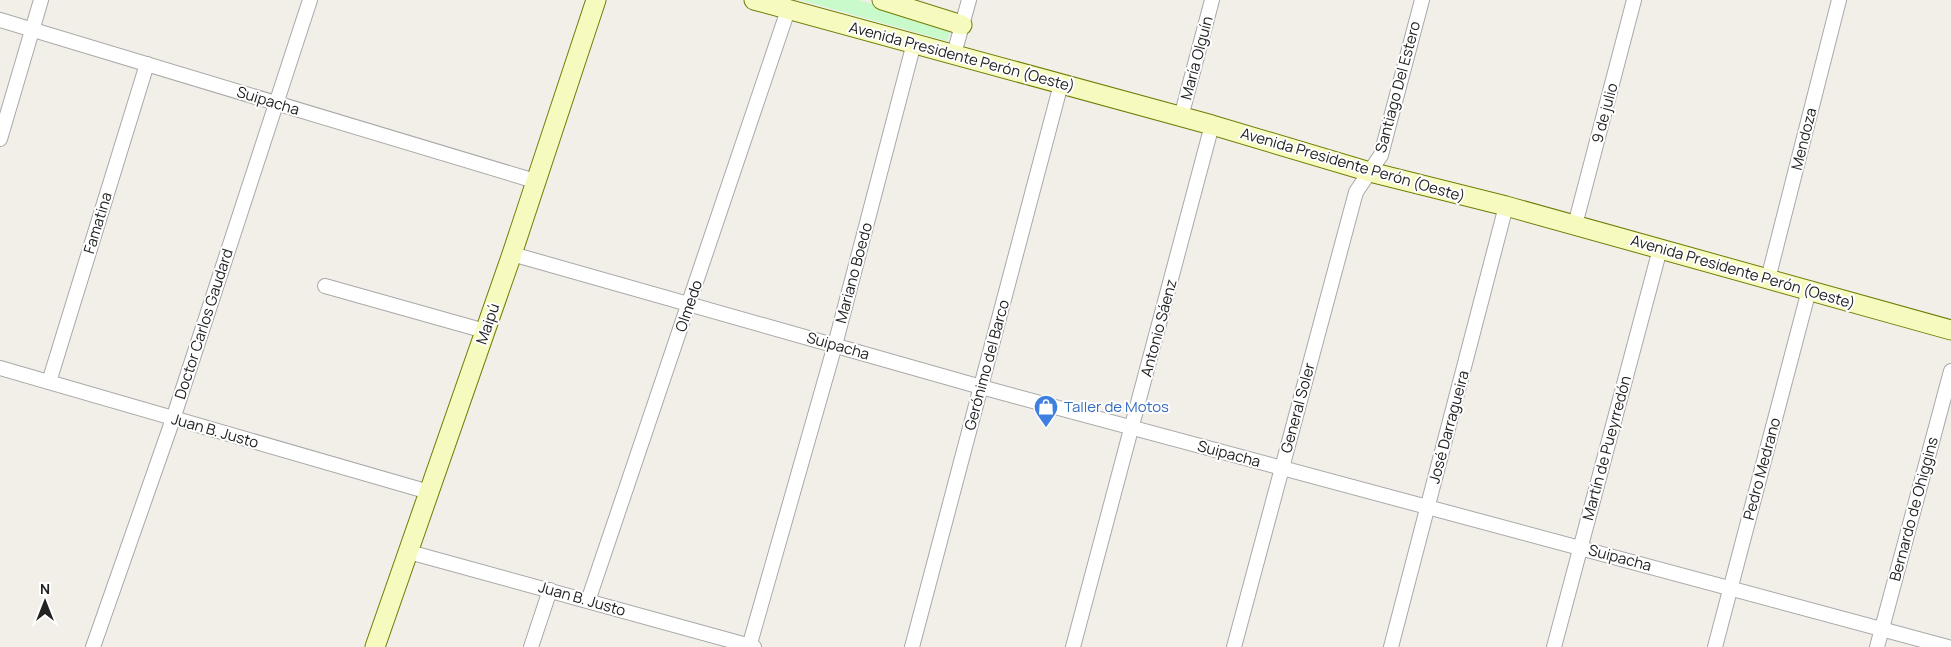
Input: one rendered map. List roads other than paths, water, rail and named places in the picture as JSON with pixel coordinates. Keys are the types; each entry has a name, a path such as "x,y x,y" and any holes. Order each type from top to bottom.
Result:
{"main road":[{"name":"Maipú","path":"375,647 512,254 596,0"},
{"name":"Avenida Presidente Perón (Oeste)","path":"754,0 1181,116 1370,172 1506,206 1951,330"},
{"name":"Avenida Presidente Perón (Oeste)","path":"882,0 962,25"}],"street":[{"path":"0,139 41,0"},
{"name":"Doctor Carlos Gaudard","path":"93,647 173,419 310,0"},
{"path":"954,54 969,0"},
{"name":"María Olguín","path":"1181,116 1212,0"},
{"name":"Santiago Del Estero","path":"1370,172 1381,155 1422,0"},
{"name":"9 de julio","path":"1575,225 1634,0"},
{"name":"Mendoza","path":"1768,279 1839,0"},
{"name":"Olmedo","path":"588,601 788,10"},
{"name":"Suipacha","path":"0,20 535,181"},
{"name":"Mariano Boedo","path":"751,647 835,345 914,43"},
{"name":"Famatina","path":"49,382 147,64"},
{"name":"Gerónimo del Barco","path":"912,647 1061,84"},
{"name":"Antonio Sáenz","path":"1073,647 1212,125"},
{"name":"General Soler","path":"1234,647 1356,192 1370,172"},
{"name":"José Darragueira","path":"1390,647 1506,206"},
{"name":"Martín de Pueyrredón","path":"1554,647 1660,249"},
{"name":"Suipacha","path":"512,254 981,387 1948,647"},
{"path":"325,286 485,331"},
{"name":"Pedro Medrano","path":"1715,647 1809,290"},
{"name":"Juan B. Justo","path":"0,368 430,492"},
{"name":"Bernardo de Ohiggins","path":"1877,647 1951,371"},
{"name":"Juan B. Justo","path":"409,552 751,647"},
{"path":"531,647 550,590"}],"place":[{"name":"Taller de Motos","path":"1046,428"}]}
